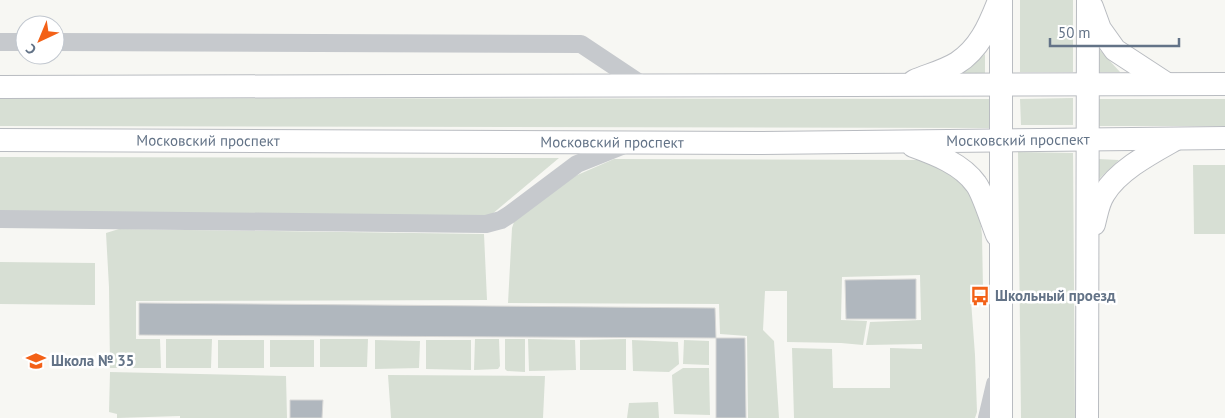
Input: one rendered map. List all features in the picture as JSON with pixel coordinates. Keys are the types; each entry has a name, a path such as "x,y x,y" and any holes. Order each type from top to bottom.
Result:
{"main road":[{"path":"1000,0 1001,418"},
{"path":"900,86 958,62 976,45 987,29 1000,0"},
{"path":"1089,0 1100,29 1115,50 1167,84"},
{"path":"1087,418 1089,0"},
{"path":"0,87 1225,84"},
{"path":"1088,249 1099,204 1105,192 1142,158 1179,138"},
{"name":"Московский проспект","path":"0,140 902,142 1225,138"},
{"path":"902,142 956,164 977,184 1001,246"}],"street":[{"path":"0,42 15,42"},
{"path":"65,42 582,44 644,86"},
{"path":"0,219 486,224 501,220 577,164 633,142"},
{"path":"987,418 1001,354"}],"shaded area":[{"path":"1020,0 1073,0 1073,72 1020,72"},
{"path":"1098,48 1120,72 1097,72"},
{"path":"985,54 985,75 960,74"},
{"path":"0,98 992,99 993,128 0,126"},
{"path":"1073,98 1073,125 1021,125 1020,99"},
{"path":"1099,99 1225,99 1225,126 1099,126"},
{"path":"1018,152 1073,153 1075,418 1021,418"},
{"path":"0,157 559,158 491,215 0,215"},
{"path":"614,159 928,160 949,167 978,202 982,235 983,289 970,287 975,355 977,412 975,418 794,418 792,348 832,349 833,388 890,388 890,348 922,349 922,344 866,345 870,322 921,320 920,275 842,277 841,320 867,321 863,345 787,342 787,291 765,291 763,330 774,341 779,418 748,418 747,336 720,334 719,304 508,303 512,228 516,216 559,183"},
{"path":"1098,159 1119,160 1098,180"},
{"path":"1193,165 1225,165 1225,234 1194,234"},
{"path":"119,229 484,234 487,300 136,301 136,339 160,339 161,368 110,368 106,233"},
{"path":"0,262 95,263 95,305 0,304"},
{"path":"166,339 212,339 211,368 166,368"},
{"path":"320,339 368,339 367,367 320,367"},
{"path":"475,339 499,339 500,366 498,369 474,370"},
{"path":"505,339 525,339 525,372 507,371 505,369"},
{"path":"528,339 575,340 576,370 529,371"},
{"path":"626,339 626,370 580,370 580,340"},
{"path":"218,340 264,340 264,368 218,368"},
{"path":"270,340 314,340 314,367 270,367"},
{"path":"375,340 420,341 419,368 375,369"},
{"path":"426,340 471,340 471,370 426,369"},
{"path":"632,340 678,342 679,364 669,372 633,371"},
{"path":"684,340 709,341 709,365 683,364"},
{"path":"683,368 709,368 710,415 674,414 672,375"},
{"path":"110,372 286,376 287,418 180,418 180,416 117,418 117,414 109,412"},
{"path":"388,375 545,376 543,418 391,418"},
{"path":"658,402 659,418 627,418 629,403"}],"building":[{"path":"916,279 916,319 846,319 845,280"},
{"path":"139,303 715,308 716,338 139,335"},
{"path":"716,338 745,338 746,418 716,418"},
{"path":"290,400 323,400 322,418 290,418"}],"place":[{"name":"Школьный проезд","path":"980,296"},
{"name":"Школа № 35","path":"36,361"}]}
